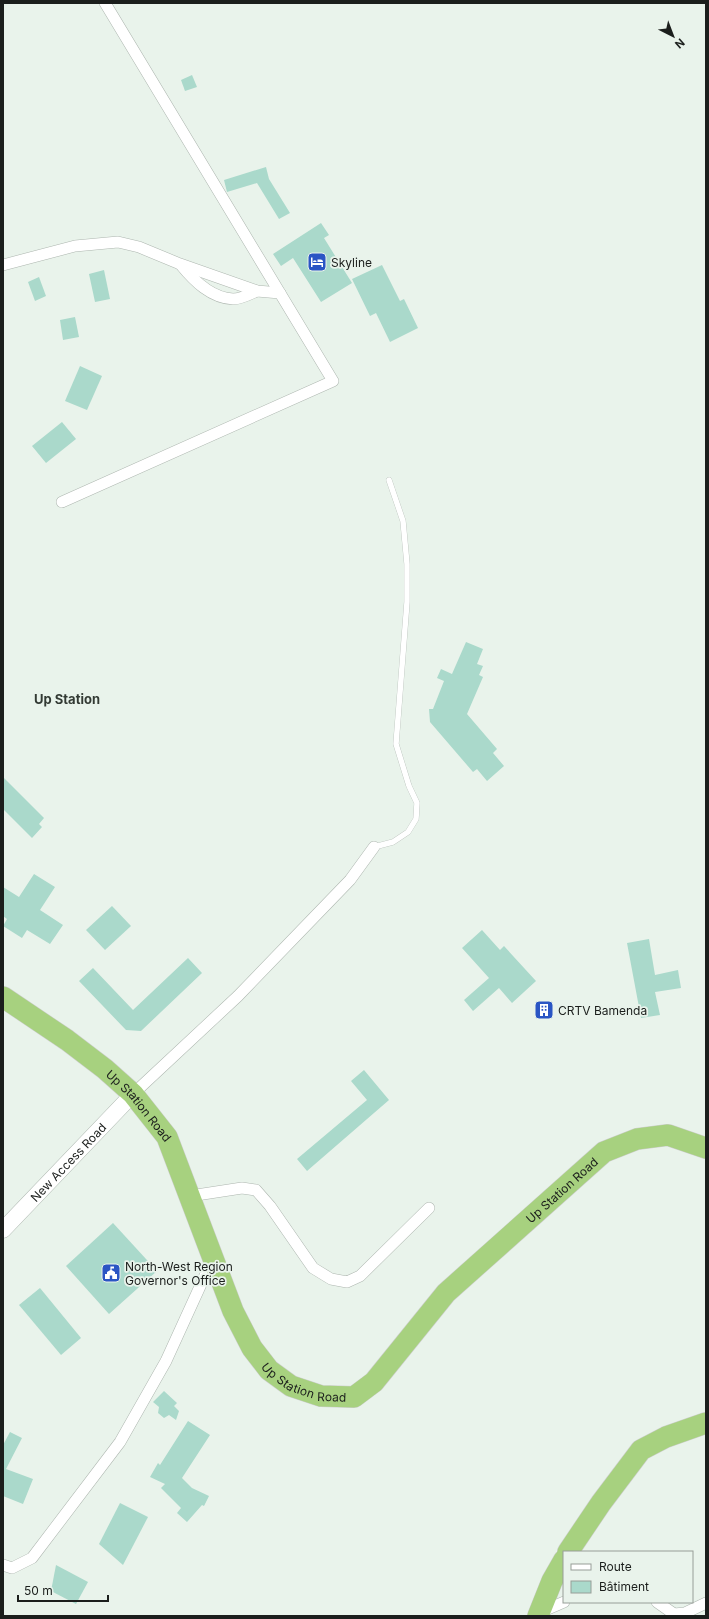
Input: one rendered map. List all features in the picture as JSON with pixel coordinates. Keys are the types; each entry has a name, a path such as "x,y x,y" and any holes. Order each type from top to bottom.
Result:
{"highway":[{"name":"Up Station Road","path":"3,997 106,1069 133,1094 168,1137 233,1311 252,1348 269,1370 291,1386 321,1396 354,1397 374,1382 446,1293 604,1152 637,1139 668,1135 706,1148"},
{"path":"569,1551 601,1503 641,1450 666,1437 706,1423"},
{"path":"538,1614 552,1581 563,1562"}],"main road":[{"name":"New Access Road","path":"3,1230 133,1094"}],"street":[{"path":"62,502 333,381 106,3"},
{"path":"3,265 75,246 118,242 139,247 180,264 257,291 280,293"},
{"path":"180,264 196,282 206,290 222,297 234,299 247,296 257,291"},
{"path":"133,1094 249,986 350,880 374,847"},
{"path":"190,1196 242,1188 256,1190 270,1206 313,1268 331,1279 348,1282 360,1276 429,1208"},
{"path":"3,1565 12,1568 32,1558 120,1442 166,1361 213,1257"},
{"path":"538,1614 563,1602"},
{"path":"658,1603 674,1614 685,1613 706,1603"}],"lane":[{"path":"374,847 393,842 408,832 416,818 416,803 396,744 407,602 407,564 404,521 389,480"}],"building":[{"path":"192,75 197,87 185,91 181,80"},
{"path":"266,167 269,179 290,213 279,219 257,183 227,192 224,180"},
{"name":"Skyline","path":"321,223 329,235 324,238 352,283 321,302 293,258 281,266 273,254"},
{"path":"382,265 400,301 404,299 418,328 390,342 376,313 370,316 352,279"},
{"path":"104,270 110,299 95,302 89,274"},
{"path":"39,277 46,296 35,301 28,282"},
{"path":"75,317 79,337 63,340 60,320"},
{"path":"80,366 102,376 87,410 65,401"},
{"path":"62,422 76,439 46,463 32,446"},
{"path":"466,642 483,649 477,664 483,666 479,675 483,677 467,714 497,749 493,753 504,766 487,781 477,769 473,772 430,722 429,709 433,709 444,681 437,678 441,669 452,674"},
{"path":"3,777 44,818 39,824 42,827 32,838 3,809"},
{"path":"34,874 55,887 40,910 63,925 50,944 27,930 22,938 3,926 7,919 3,916 3,887 19,897"},
{"path":"112,906 131,926 105,950 86,930"},
{"path":"482,930 500,950 504,946 536,981 512,1003 499,988 473,1011 464,1000 489,978 462,948"},
{"path":"649,939 655,975 678,970 681,988 655,992 660,1015 641,1018 627,943"},
{"path":"188,958 202,973 141,1031 126,1030 79,981 93,968 133,1010"},
{"path":"364,1070 389,1100 307,1171 297,1159 367,1100 351,1081"},
{"path":"113,1223 157,1271 109,1314 66,1266"},
{"path":"40,1288 81,1338 61,1355 19,1305"},
{"path":"164,1391 177,1403 174,1406 179,1411 176,1420 169,1415 164,1418 158,1413 159,1407 153,1402"},
{"path":"188,1421 210,1435 182,1478 192,1488 209,1496 204,1506 202,1505 187,1522 177,1513 181,1508 161,1488 165,1484 150,1477 158,1463 160,1465"},
{"path":"10,1432 22,1438 6,1469 33,1479 23,1504 3,1496 3,1445"},
{"path":"120,1503 148,1517 123,1565 99,1544"},
{"path":"56,1565 88,1582 76,1604 51,1591"}],"place":[{"name":"Skyline","path":"317,262"},
{"name":"CRTV Bamenda","path":"544,1010"},
{"name":"North-West Region Governor's Office","path":"111,1273"}],"district":[{"name":"Up Station","path":"67,699"}]}
